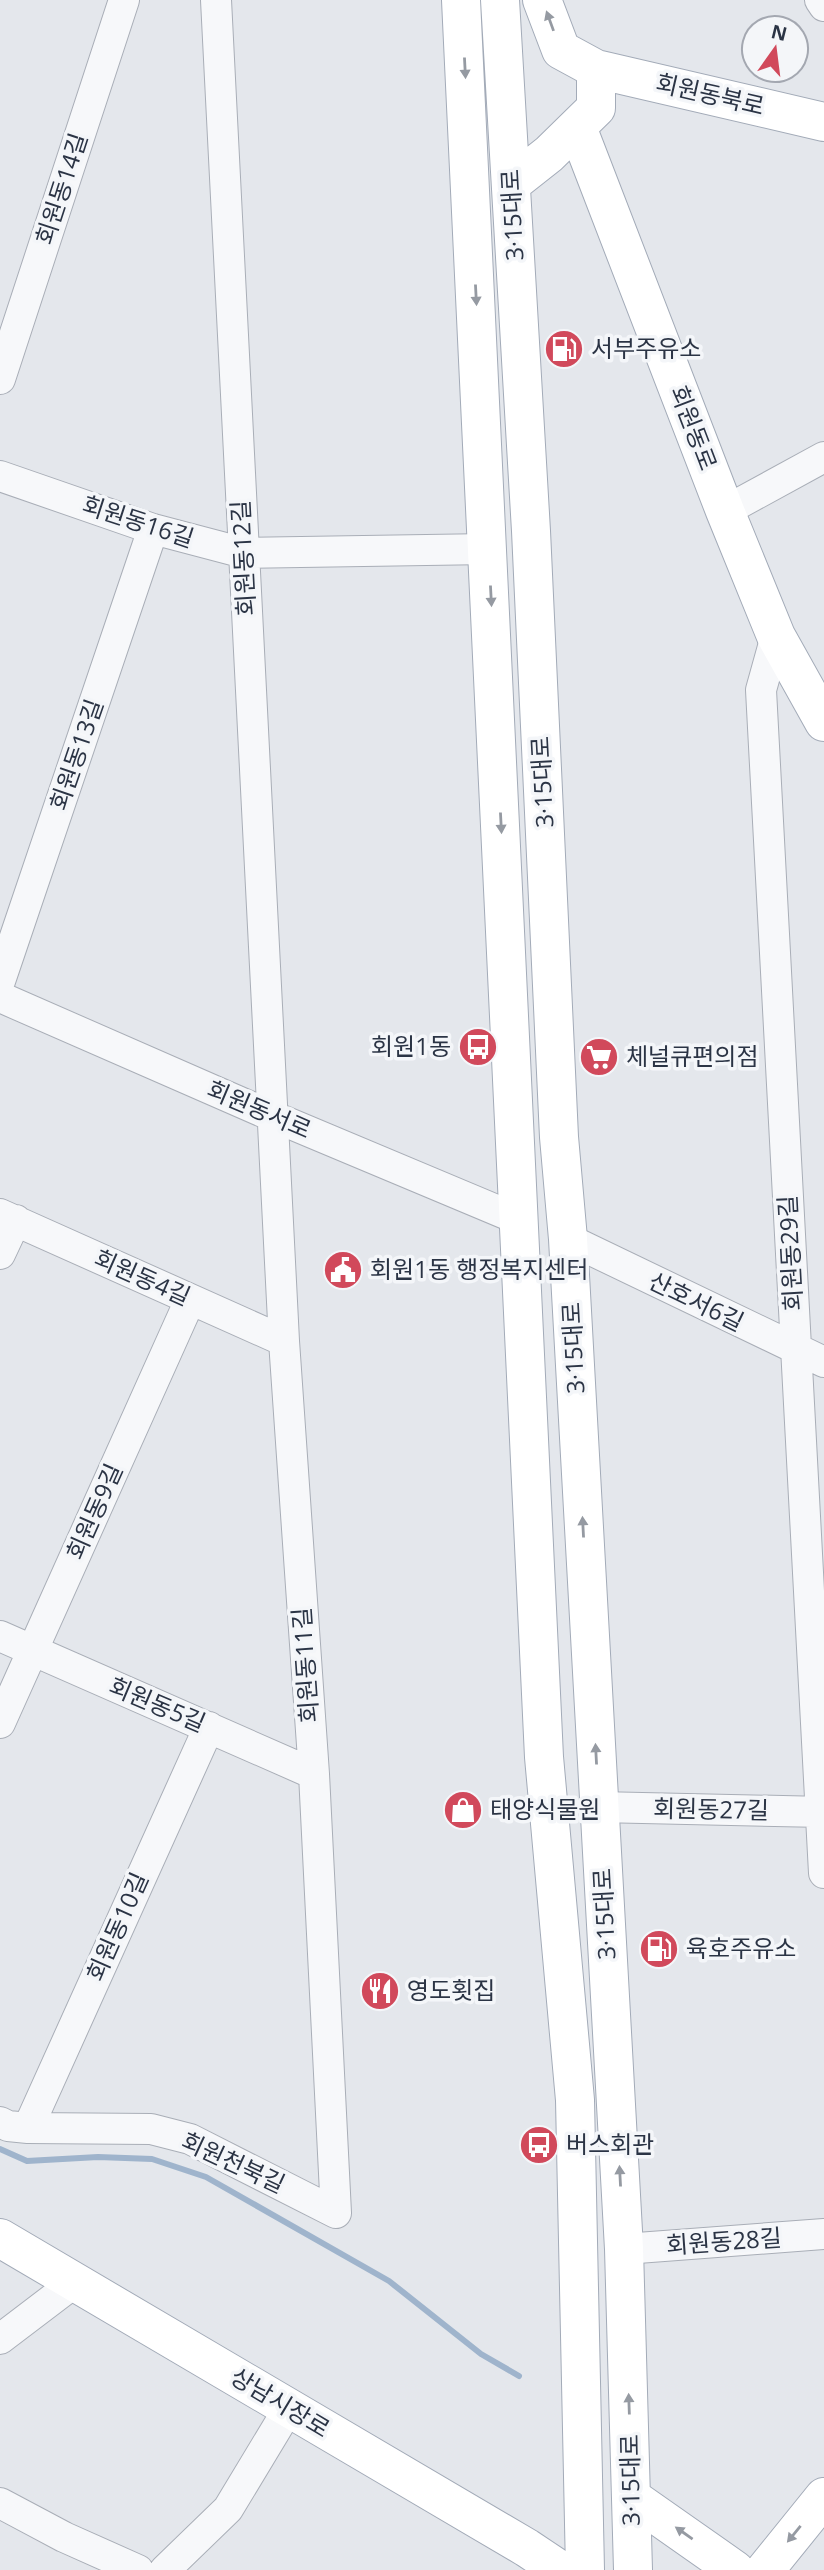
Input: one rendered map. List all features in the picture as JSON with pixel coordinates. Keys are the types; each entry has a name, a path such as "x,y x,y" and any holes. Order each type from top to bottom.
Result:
{"main road":[{"name":"3·15대로","path":"461,0 544,1757 575,2101 585,2570"},
{"name":"3·15대로","path":"500,0 530,517 559,1137 568,1239 624,2249 633,2570"},
{"name":"회원동북로","path":"542,0 561,50 596,69 824,122"},
{"path":"511,184 549,154 596,108 596,69"},
{"name":"회원동로","path":"577,127 776,636 824,722"},
{"name":"상남시장로","path":"0,2238 560,2570"},
{"path":"631,2497 735,2570"},
{"path":"765,2570 824,2497"}],"street":[{"name":"회원동14길","path":"0,379 124,0"},
{"name":"회원동12길","path":"216,0 272,1116"},
{"path":"820,0 824,6"},
{"path":"725,511 824,457"},
{"name":"회원동16길","path":"0,476 153,529 244,553 489,549"},
{"name":"회원동13길","path":"0,981 153,529"},
{"name":"회원동29길","path":"776,636 761,690 824,1873"},
{"name":"회원동서로","path":"0,997 272,1116 520,1220"},
{"name":"회원동11길","path":"272,1116 284,1341 314,1774 336,2213"},
{"path":"0,1254 8,1217"},
{"name":"회원동4길","path":"8,1217 284,1341"},
{"name":"산호서6길","path":"568,1239 796,1351 824,1362"},
{"name":"회원동9길","path":"0,1723 190,1300"},
{"name":"회원동5길","path":"0,1636 314,1774"},
{"name":"회원동10길","path":"14,2125 209,1727"},
{"name":"회원동27길","path":"598,1807 822,1812"},
{"name":"회원천북길","path":"14,2125 151,2129 190,2139 336,2213"},
{"name":"회원동28길","path":"624,2249 824,2234"},
{"path":"0,2339 75,2282"},
{"path":"165,2570 228,2509 289,2409"},
{"path":"0,2503 64,2537 138,2570"}],"waterway":[{"path":"0,2149 27,2161 98,2157 152,2159 206,2177 389,2281 481,2354 519,2376"}],"place":[{"name":"서부주유소","path":"564,349"},
{"name":"회원1동","path":"478,1047"},
{"name":"체널큐편의점","path":"599,1057"},
{"name":"회원1동 행정복지센터","path":"343,1270"},
{"name":"태양식물원","path":"463,1810"},
{"name":"육호주유소","path":"659,1949"},
{"name":"영도횟집","path":"380,1991"},
{"name":"버스회관","path":"539,2145"}]}
